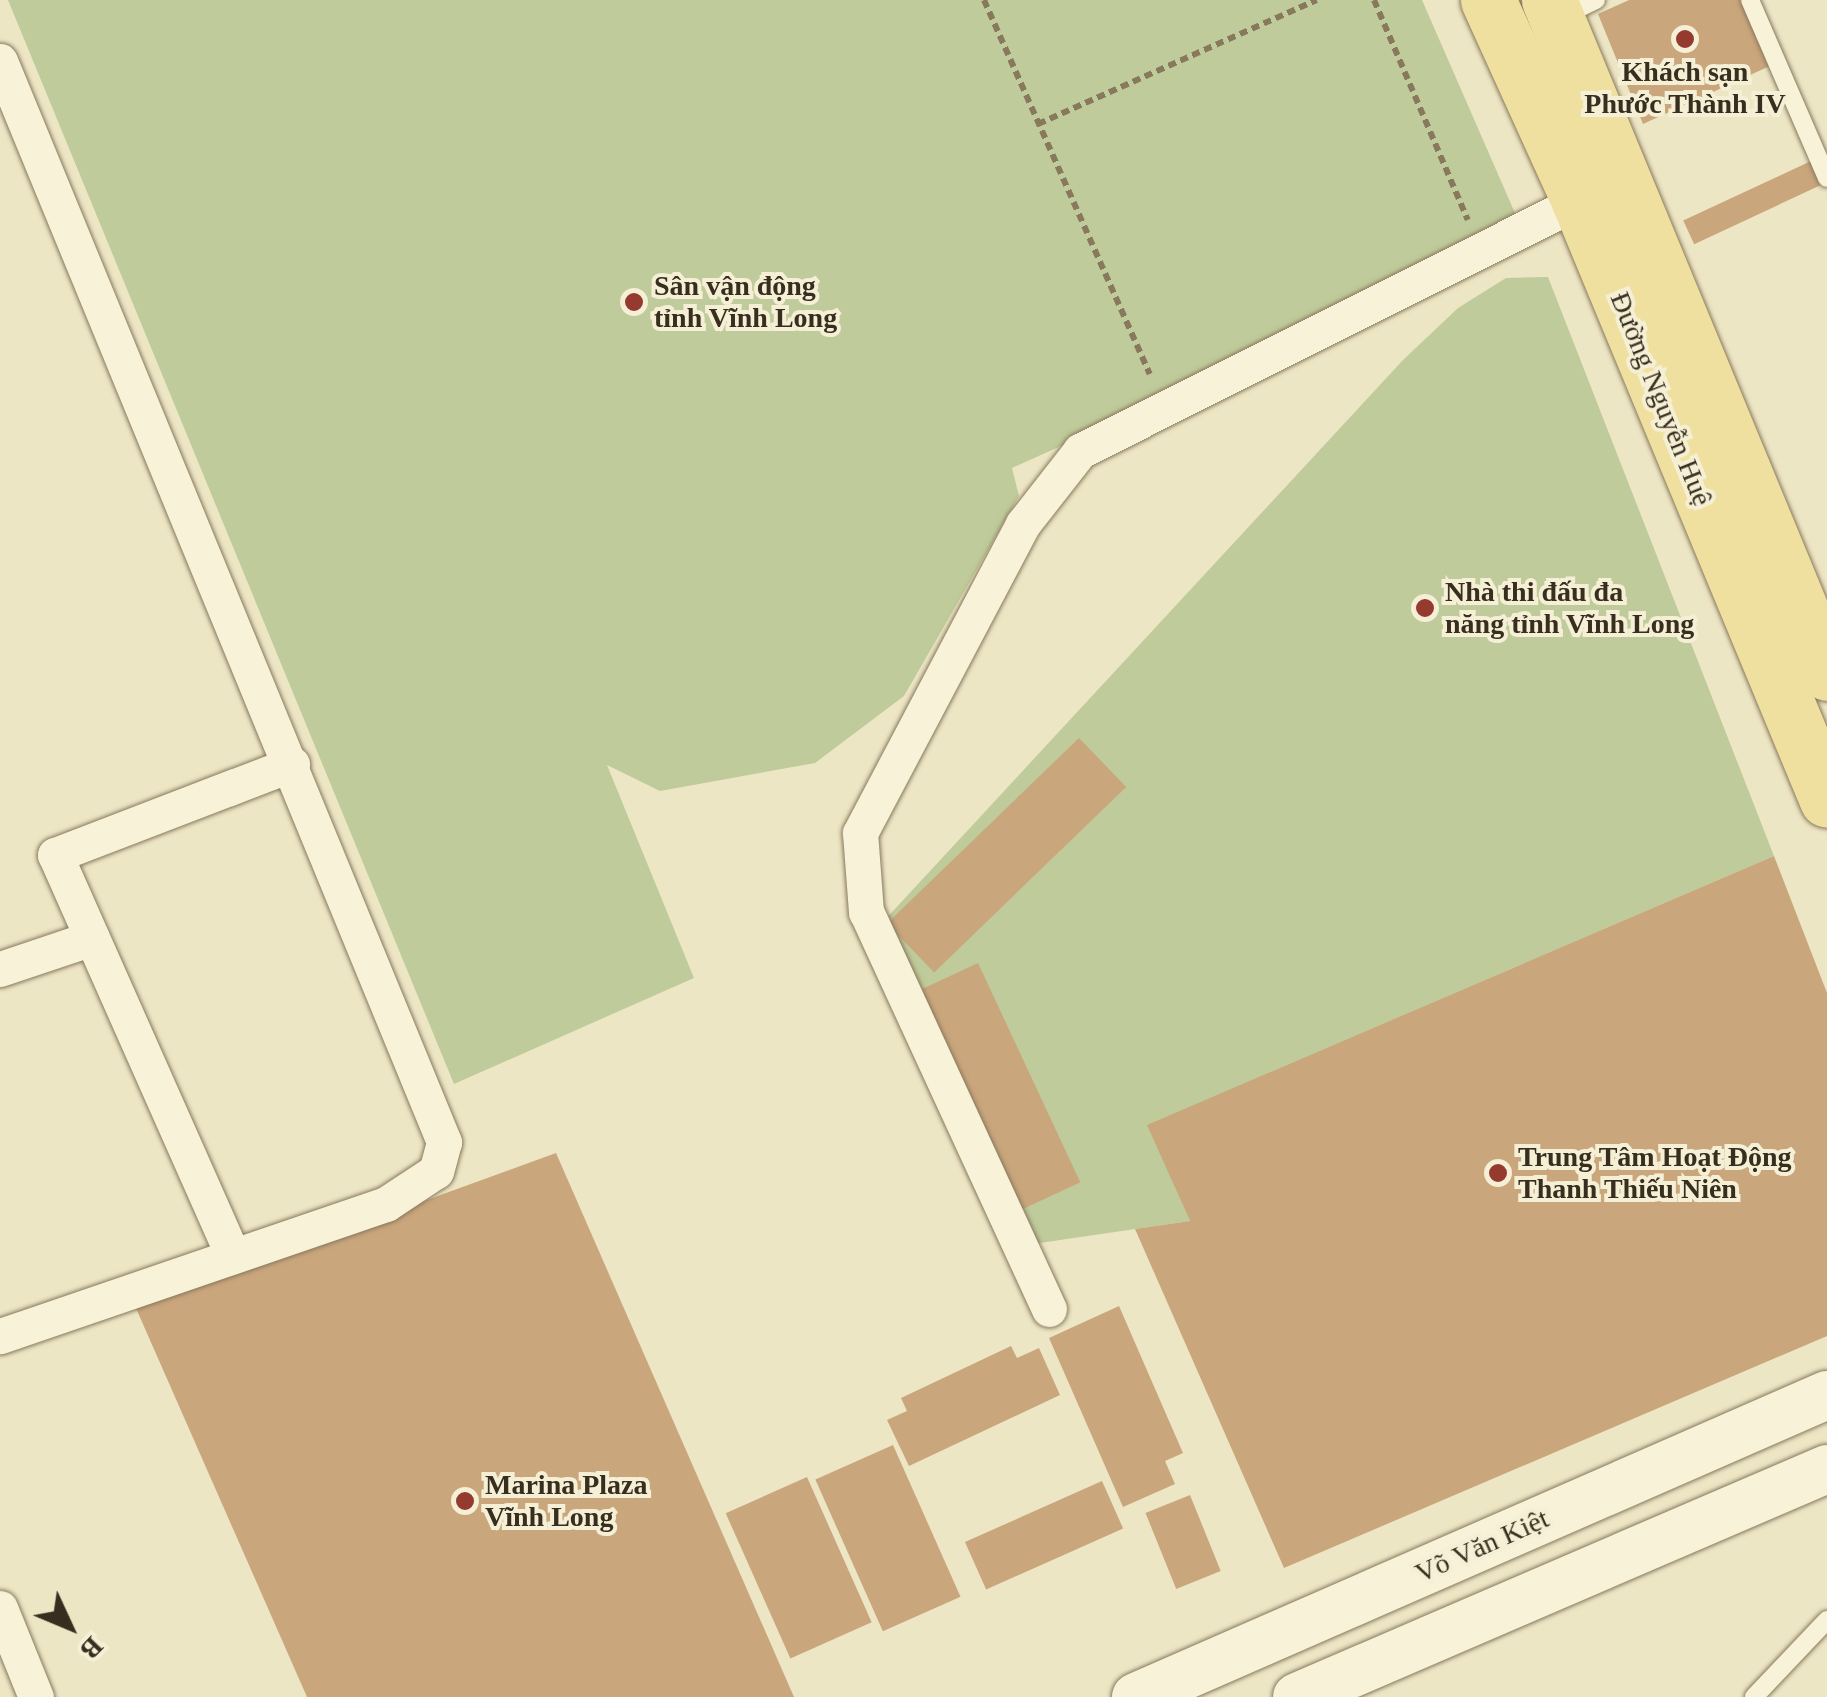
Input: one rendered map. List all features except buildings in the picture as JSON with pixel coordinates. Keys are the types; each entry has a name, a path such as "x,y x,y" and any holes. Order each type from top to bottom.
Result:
{"main road":[{"name":"Đường Nguyễn Huệ","path":"1488,0 1579,202 1827,800"},
{"name":"Đường Nguyễn Huệ","path":"1567,6 1827,673"},
{"name":"Võ Văn Kiệt","path":"1136,1697 1827,1395"},
{"path":"1297,1697 1827,1469"}],"street":[{"path":"0,62 292,764 444,1142 436,1171 414,1192 0,1336"},
{"path":"1049,1308 866,912 860,833 1023,524 1080,452 1579,202"},
{"path":"233,1256 55,855 292,764"},
{"path":"0,969 92,938"},
{"path":"0,1608 36,1697"}],"lane":[{"path":"1750,0 1827,178"},
{"path":"1754,1697 1827,1620"}],"path":[{"path":"984,0 1146,376 1164,368"},
{"path":"1038,124 1317,0"},
{"path":"1374,0 1474,234"}],"green space":[{"path":"8,0 1422,0 1525,236 1012,468 1019,496 904,696 815,763 660,791 607,765 694,978 454,1084"},
{"name":"Nhà thi đấu đa năng tỉnh Vĩnh Long","path":"1548,277 1774,856 1148,1125 1190,1221 1026,1245 881,924 1403,360 1458,308 1506,278"}],"place":[{"name":"Khách sạn Phước Thành IV","path":"1685,39"},
{"name":"Sân vận động tỉnh Vĩnh Long","path":"634,302"},
{"name":"Nhà thi đấu đa năng tỉnh Vĩnh Long","path":"1425,608"},
{"name":"Trung Tâm Hoạt Động Thanh Thiếu Niên","path":"1498,1173"},
{"name":"Marina Plaza Vĩnh Long","path":"465,1501"}]}
